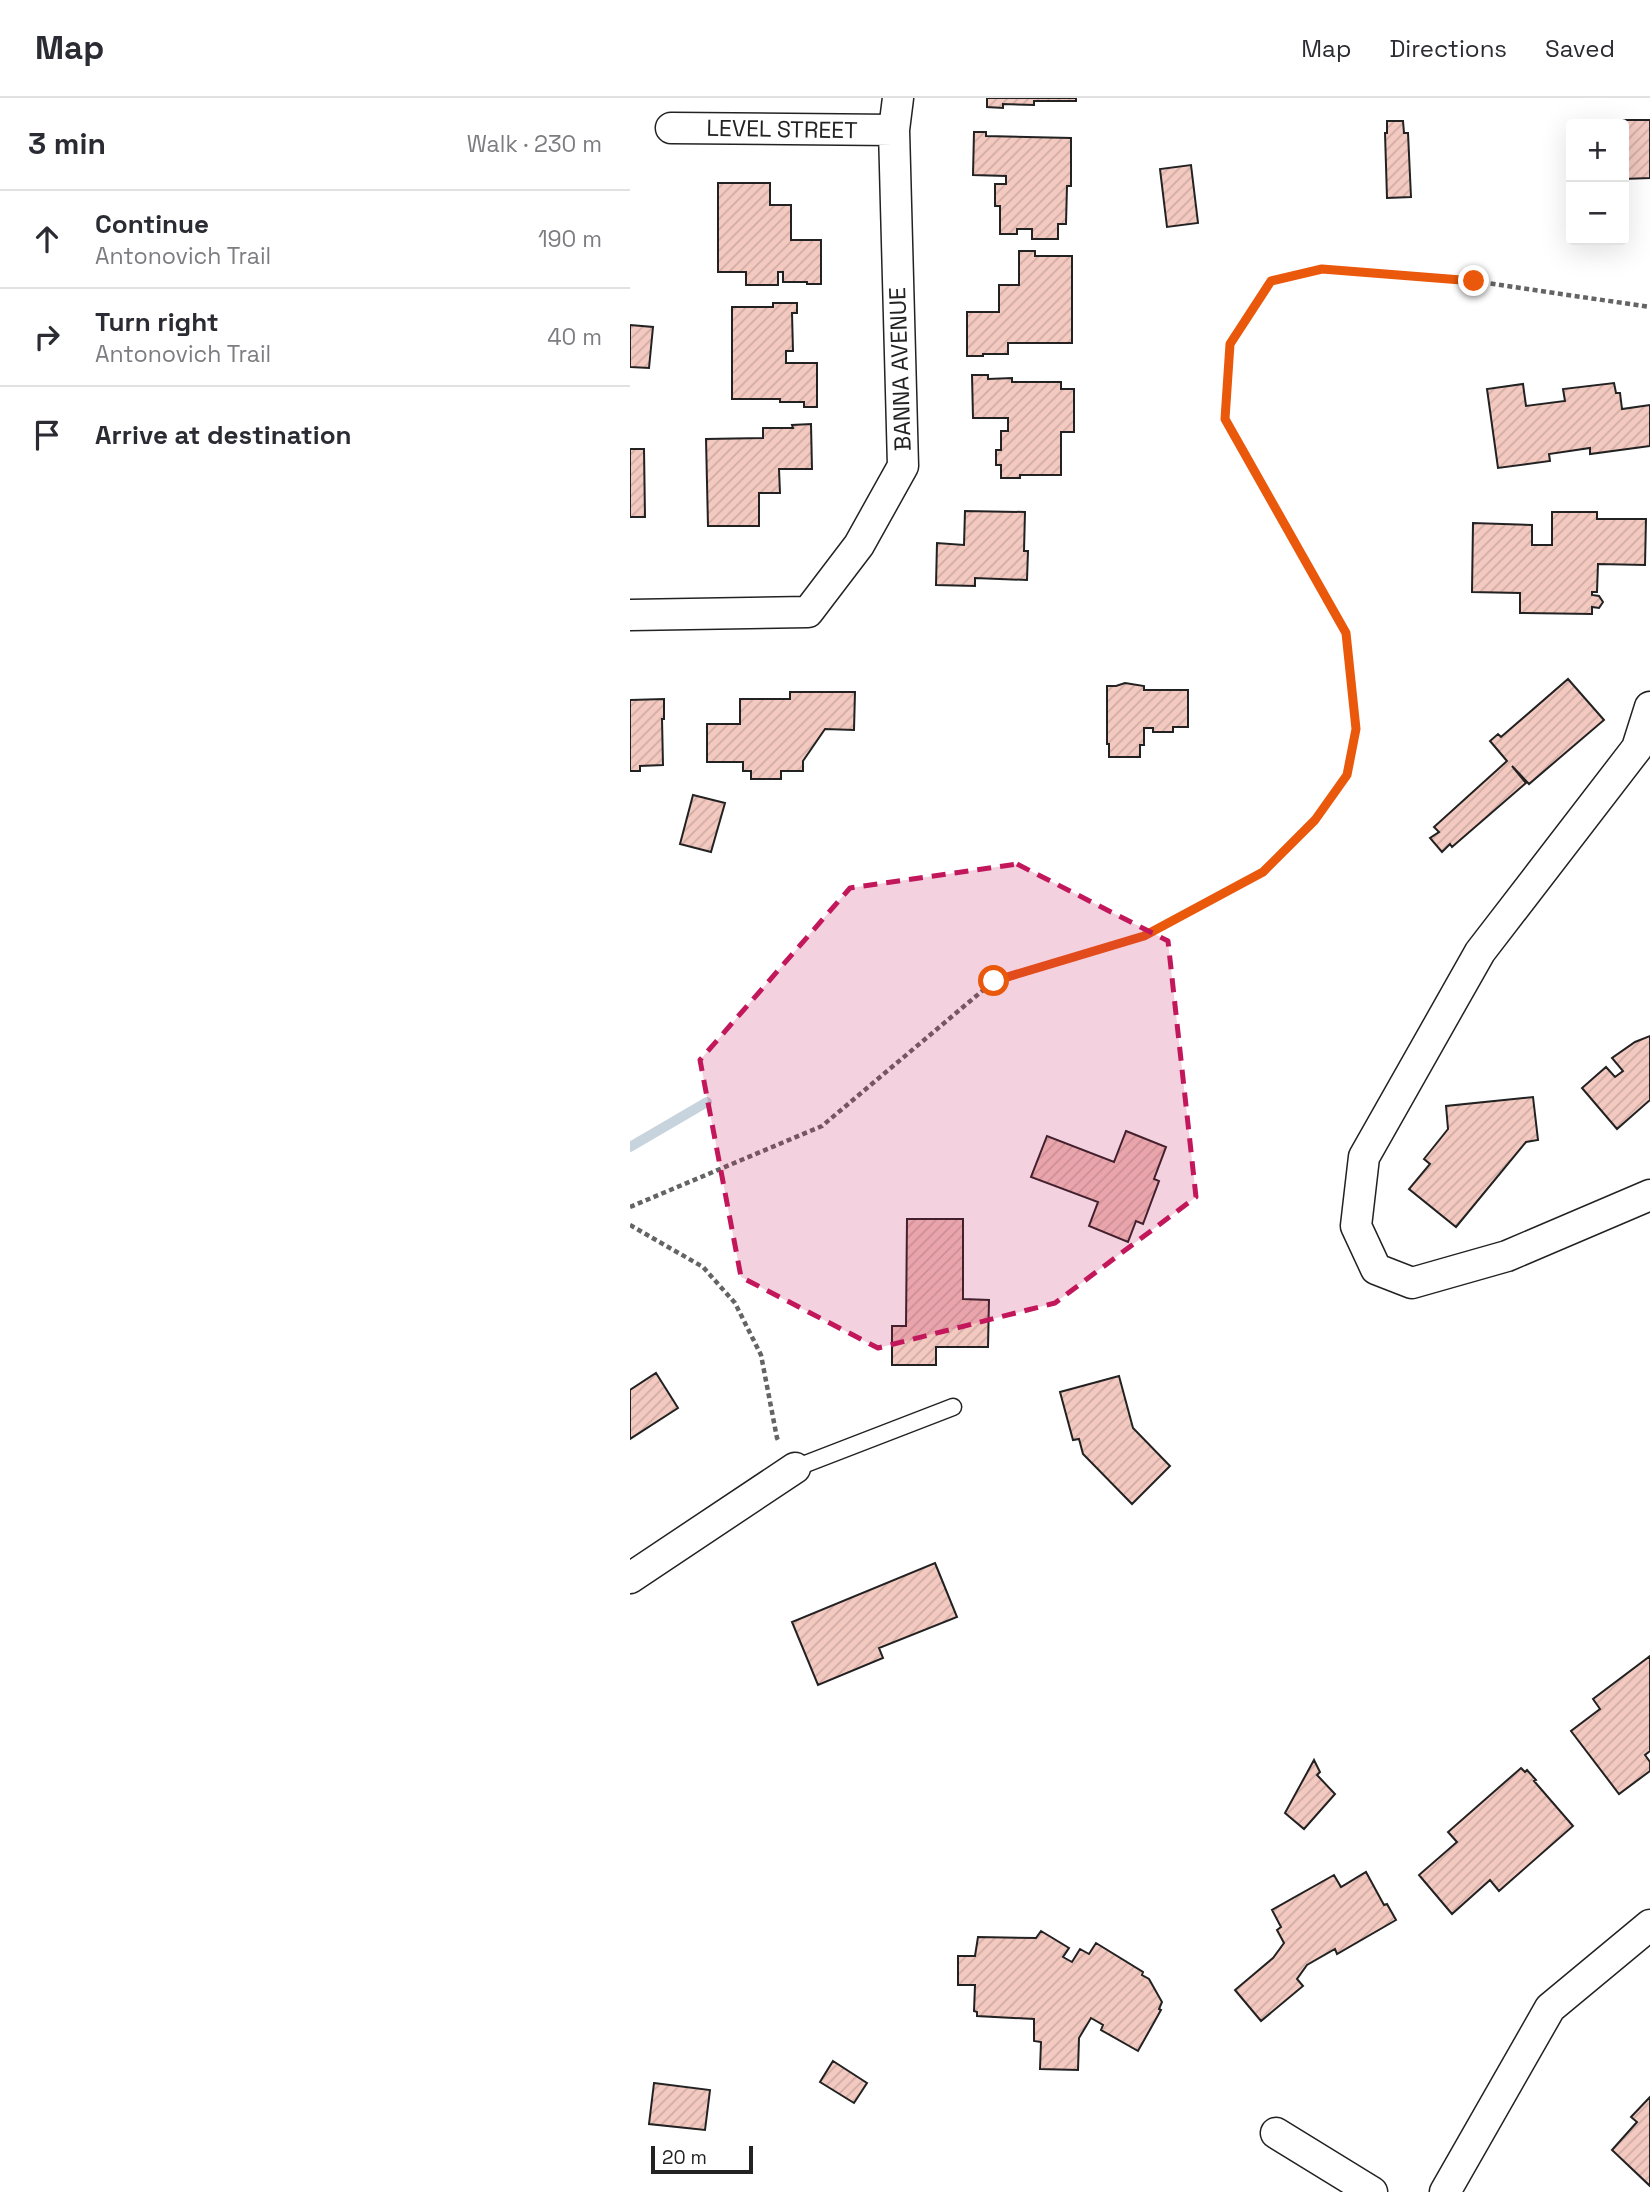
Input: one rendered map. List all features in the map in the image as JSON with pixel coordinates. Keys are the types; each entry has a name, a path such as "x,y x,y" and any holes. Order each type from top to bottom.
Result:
{"street":[{"name":"BANNA AVENUE","path":"630,615 808,612 859,545 903,466 894,130 898,98"},
{"name":"LEVEL STREET","path":"671,128 894,130"},
{"path":"1650,706 1637,748 1480,952 1364,1157 1356,1226 1376,1269 1412,1283 1507,1256 1650,1195"},
{"path":"630,1578 795,1468"},
{"path":"1445,2192 1550,2008 1650,1925"},
{"path":"1276,2133 1372,2192"}],"lane":[{"path":"795,1468 953,1407"}],"path":[{"path":"630,1208 822,1126 994,981 1144,936 1263,872 1315,820 1347,775 1356,729 1346,633 1225,419 1230,344 1271,281 1322,269 1474,281 1650,307"},
{"path":"630,1226 703,1266 735,1303 761,1355 777,1438 795,1468"}],"highlighted area":[{"path":"1017,864 1168,941 1196,1197 1055,1303 878,1348 741,1277 700,1060 850,888"}],"building":[{"path":"987,98 1076,98 1076,101 1034,101 1034,105 1003,104 1003,108 987,107"},
{"path":"1629,120 1650,120 1650,178 1629,179"},
{"path":"1387,121 1403,121 1404,133 1408,133 1411,197 1387,198"},
{"path":"974,132 986,132 986,136 1071,138 1071,186 1067,186 1066,224 1058,224 1058,239 1032,239 1032,229 1017,229 1017,234 1000,234 1000,206 995,206 995,184 1006,184 1006,176 973,175"},
{"path":"1191,165 1198,223 1167,227 1160,169"},
{"path":"718,183 770,183 770,205 791,205 791,240 821,240 821,284 783,282 783,272 778,272 778,285 746,285 746,272 718,272"},
{"path":"1019,251 1035,251 1035,256 1072,256 1072,343 1008,343 1008,354 967,356 967,312 999,312 999,285 1019,285"},
{"path":"773,303 797,303 797,313 792,313 793,351 786,351 786,363 817,363 817,407 804,407 804,402 780,402 780,399 732,399 732,307 773,307"},
{"path":"630,325 653,327 649,368 630,367"},
{"path":"972,375 988,375 988,379 1012,378 1012,382 1061,382 1061,389 1074,389 1074,432 1061,432 1061,475 1001,478 1001,465 996,465 996,450 1001,450 1001,431 1008,431 1008,418 973,418"},
{"path":"1614,383 1616,393 1620,393 1622,409 1650,405 1650,446 1590,454 1590,448 1549,454 1550,461 1498,468 1487,389 1523,384 1526,406 1565,401 1563,389"},
{"path":"811,424 812,469 779,469 780,493 759,493 759,526 708,526 706,439 763,438 763,428 793,428 792,425"},
{"path":"630,449 644,449 645,517 630,517"},
{"path":"965,511 1025,512 1024,551 1028,551 1027,580 975,578 975,586 936,585 937,543 964,545"},
{"path":"1552,512 1597,512 1597,519 1646,519 1645,565 1598,564 1597,592 1592,592 1592,595 1599,596 1603,602 1599,608 1592,607 1592,614 1520,613 1520,593 1472,592 1473,523 1532,525 1532,545 1552,545"},
{"path":"1568,679 1604,720 1529,784 1512,766 1526,783 1452,847 1450,844 1442,852 1430,838 1439,832 1434,827 1507,761 1490,741 1498,734 1501,737"},
{"path":"1125,683 1144,686 1144,690 1188,690 1188,727 1173,727 1173,732 1153,732 1153,728 1144,728 1144,745 1140,745 1140,757 1109,757 1107,686"},
{"path":"790,692 855,692 854,730 825,729 803,761 803,771 781,771 781,779 751,779 751,771 743,771 743,762 707,762 707,724 740,724 740,699 790,699"},
{"path":"664,699 663,765 640,766 640,771 630,771 630,700"},
{"path":"693,795 725,803 711,852 680,844"},
{"path":"1650,1036 1650,1100 1617,1129 1582,1088 1606,1067 1615,1077 1623,1071 1612,1058 1635,1042"},
{"path":"1533,1097 1538,1140 1526,1142 1456,1227 1409,1189 1430,1164 1424,1159 1448,1129 1446,1106"},
{"path":"1126,1131 1166,1147 1154,1179 1159,1181 1143,1224 1136,1221 1128,1242 1089,1226 1098,1202 1031,1177 1047,1136 1114,1162"},
{"path":"907,1219 963,1219 963,1299 989,1300 988,1347 936,1347 936,1365 892,1365 892,1326 906,1326"},
{"path":"656,1373 678,1408 630,1439 630,1390"},
{"path":"1119,1376 1133,1428 1170,1466 1132,1504 1083,1454 1079,1439 1073,1440 1060,1392"},
{"path":"935,1563 957,1617 879,1648 883,1658 818,1685 792,1622"},
{"path":"1650,1656 1650,1751 1645,1755 1650,1762 1650,1771 1619,1794 1571,1731 1600,1709 1593,1699"},
{"path":"1314,1760 1320,1772 1317,1775 1335,1794 1304,1829 1285,1813"},
{"path":"1521,1768 1525,1772 1527,1770 1536,1780 1534,1781 1573,1826 1499,1891 1490,1880 1452,1914 1419,1875 1457,1842 1448,1832"},
{"path":"1366,1872 1384,1905 1387,1904 1396,1920 1337,1954 1335,1949 1307,1965 1297,1979 1303,1986 1261,2021 1235,1990 1273,1958 1284,1943 1277,1930 1281,1927 1272,1910 1334,1875 1341,1887"},
{"path":"1041,1931 1069,1948 1063,1957 1072,1962 1080,1949 1089,1954 1096,1943 1143,1972 1142,1975 1149,1979 1162,2002 1159,2009 1161,2010 1138,2051 1101,2030 1103,2025 1091,2018 1079,2038 1078,2070 1040,2069 1041,2042 1034,2041 1034,2019 977,2016 974,2011 975,1985 958,1985 958,1956 975,1956 978,1937 1036,1938"},
{"path":"833,2061 867,2083 854,2103 820,2082"},
{"path":"654,2083 710,2090 705,2130 649,2124"},
{"path":"1650,2097 1650,2186 1612,2150 1637,2122 1631,2117"}],"waterway":[{"path":"630,1147 707,1102"}],"route":[{"path":"994,981 1144,936 1263,872 1315,820 1347,775 1356,729 1346,633 1225,419 1230,344 1271,281 1322,269 1474,281"}]}
